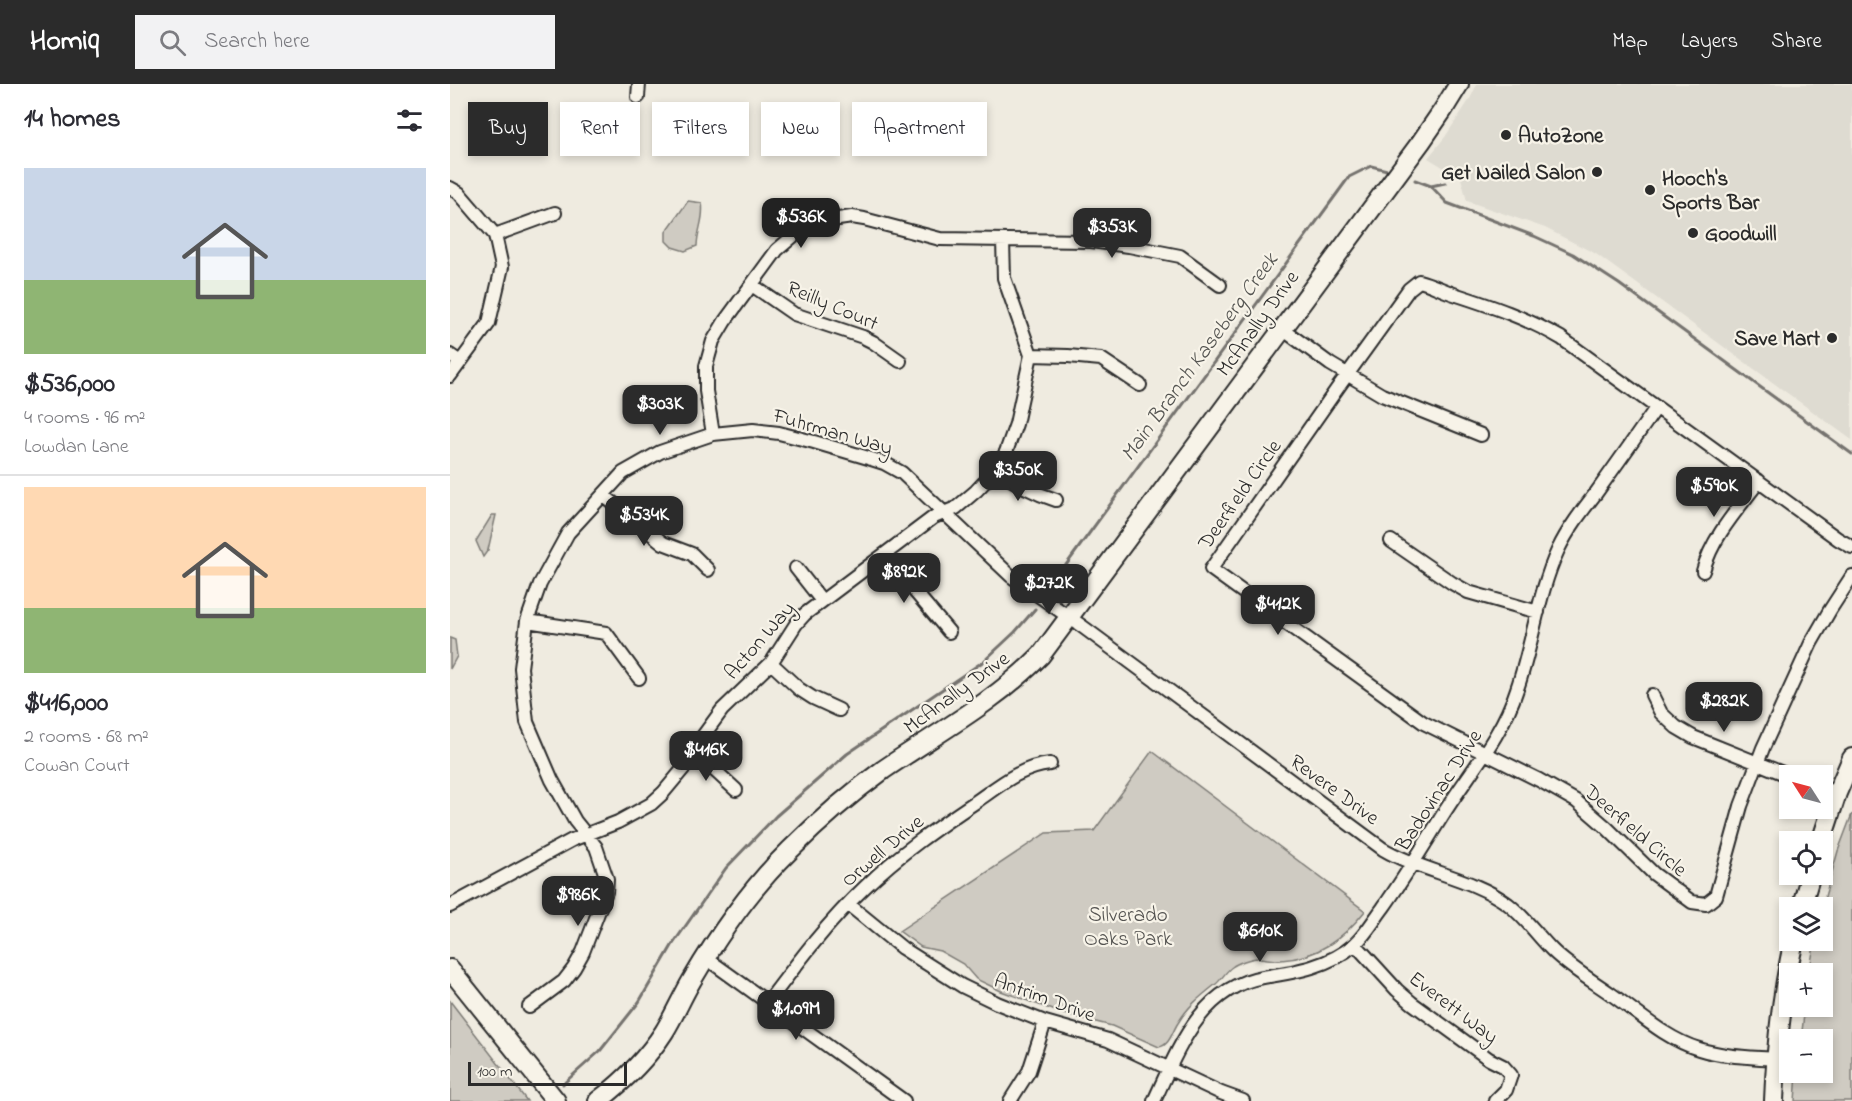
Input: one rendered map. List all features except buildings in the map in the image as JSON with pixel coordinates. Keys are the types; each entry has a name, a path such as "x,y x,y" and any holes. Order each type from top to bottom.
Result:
{"street":[{"name":"McAnally Drive","path":"598,1101 632,1073 653,1048 706,958 749,897 789,851 836,806 882,771 990,699 1020,676 1041,655 1432,126 1459,84"},
{"path":"450,188 459,193 495,235 502,267 489,323 455,359 450,376"},
{"path":"495,235 555,213"},
{"path":"713,434 705,378 709,352 719,331 777,250 793,236 811,226 838,218 852,217 875,221 940,239 1091,241 1129,246 1180,256 1220,285"},
{"path":"1003,240 1004,278 1031,355 1101,359 1140,385"},
{"name":"Deerfield Circle","path":"1852,547 1561,338 1509,312 1419,281 1409,289 1211,568 1424,723 1576,801 1654,874 1692,902 1706,904 1716,896 1738,815 1779,708 1811,643 1852,576"},
{"name":"Reilly Court","path":"752,285 794,314 863,337 900,361"},
{"path":"1281,328 1347,375 1382,395 1481,435"},
{"name":"Acton Way","path":"450,906 586,834 618,822 651,804 663,794 722,710 771,663 805,614 934,517 956,508 996,470 1006,452 1016,424 1031,355"},
{"name":"Badovinac Drive","path":"1154,1101 1187,1033 1211,1003 1240,985 1260,978 1309,969 1341,954 1355,944 1368,929 1413,864 1440,818 1485,754 1517,690 1548,574 1558,549 1656,408"},
{"name":"Fuhrman Way","path":"530,1007 564,981 574,968 602,908 607,879 596,846 575,820 552,780 527,722 521,668 527,621 540,584 568,534 623,473 660,452 713,434 753,430 814,441 884,463 914,482 1011,576 1069,618"},
{"path":"996,470 1030,490 1056,500"},
{"path":"1702,571 1706,557 1714,543 1759,481"},
{"path":"603,495 663,543 692,554 708,570"},
{"path":"1391,541 1468,592 1538,612"},
{"path":"884,555 949,632"},
{"path":"796,568 822,601"},
{"name":"Revere Drive","path":"1069,618 1383,849 1413,864 1468,883 1508,904 1570,965 1663,1031 1683,1043 1716,1054 1776,1059"},
{"path":"527,621 606,633 639,678"},
{"path":"771,663 799,689 839,710"},
{"path":"1652,695 1661,713 1676,727 1693,737 1779,772"},
{"path":"692,755 710,766 736,790"},
{"path":"1833,786 1852,758"},
{"name":"Orwell Drive","path":"768,1002 816,939 883,870 938,827 1019,772 1036,765 1050,764"},
{"name":"Antrim Drive","path":"848,904 887,937 931,968 962,986 1045,1022 1108,1040 1243,1101"},
{"name":"Everett Way","path":"1355,944 1412,1003 1489,1059 1503,1066 1511,1076 1506,1090 1495,1101"},
{"path":"1774,1101 1782,1008 1792,951"},
{"path":"706,958 904,1101"},
{"path":"450,969 556,1101"},
{"path":"1010,1101 1029,1071 1045,1022"}],"shaded area":[{"path":"1477,84 1852,84 1852,440 1596,254 1545,228 1467,201 1461,178 1428,158 1445,137"}],"green space":[{"path":"688,201 702,203 702,214 697,246 685,251 672,247 666,241 666,232"},
{"path":"492,515 496,515 488,550 483,557 476,541"},
{"path":"450,638 455,640 457,656 450,669"},
{"name":"Silverado Oaks Park","path":"1152,751 1365,911 1348,930 1318,951 1281,960 1255,958 1234,965 1190,1006 1168,1041 1159,1047 1112,1026 1064,1014 1001,991 976,979 963,964 940,951 921,947 899,931 1046,833 1094,831"},
{"path":"1852,814 1852,1101 1795,1101 1796,1083 1833,1083 1833,1029 1802,1029 1804,1017 1833,1017 1833,963 1811,963 1813,951 1833,951 1833,897 1825,897 1828,885 1833,885 1833,868"},
{"path":"450,1001 527,1101 450,1101"}],"waterway":[{"name":"Main Branch Kaseberg Creek","path":"1050,587 1349,177 1371,166 1387,170"},
{"name":"Main Branch Kaseberg Creek","path":"1415,180 1431,186 1445,183"},
{"path":"1431,186 1447,203 1534,236 1573,254 1619,284 1852,454"},
{"name":"Main Branch Kaseberg Creek","path":"563,1084 600,1051 639,1002 673,944 726,868 776,816 847,754 984,661 1015,632 1035,609"}],"place":[{"name":"AutoZone","path":"1506,135"},
{"name":"Get Nailed Salon","path":"1597,172"},
{"name":"Hooch's Sports Bar","path":"1650,190"},
{"name":"Goodwill","path":"1693,233"},
{"name":"Save Mart","path":"1832,338"}]}
